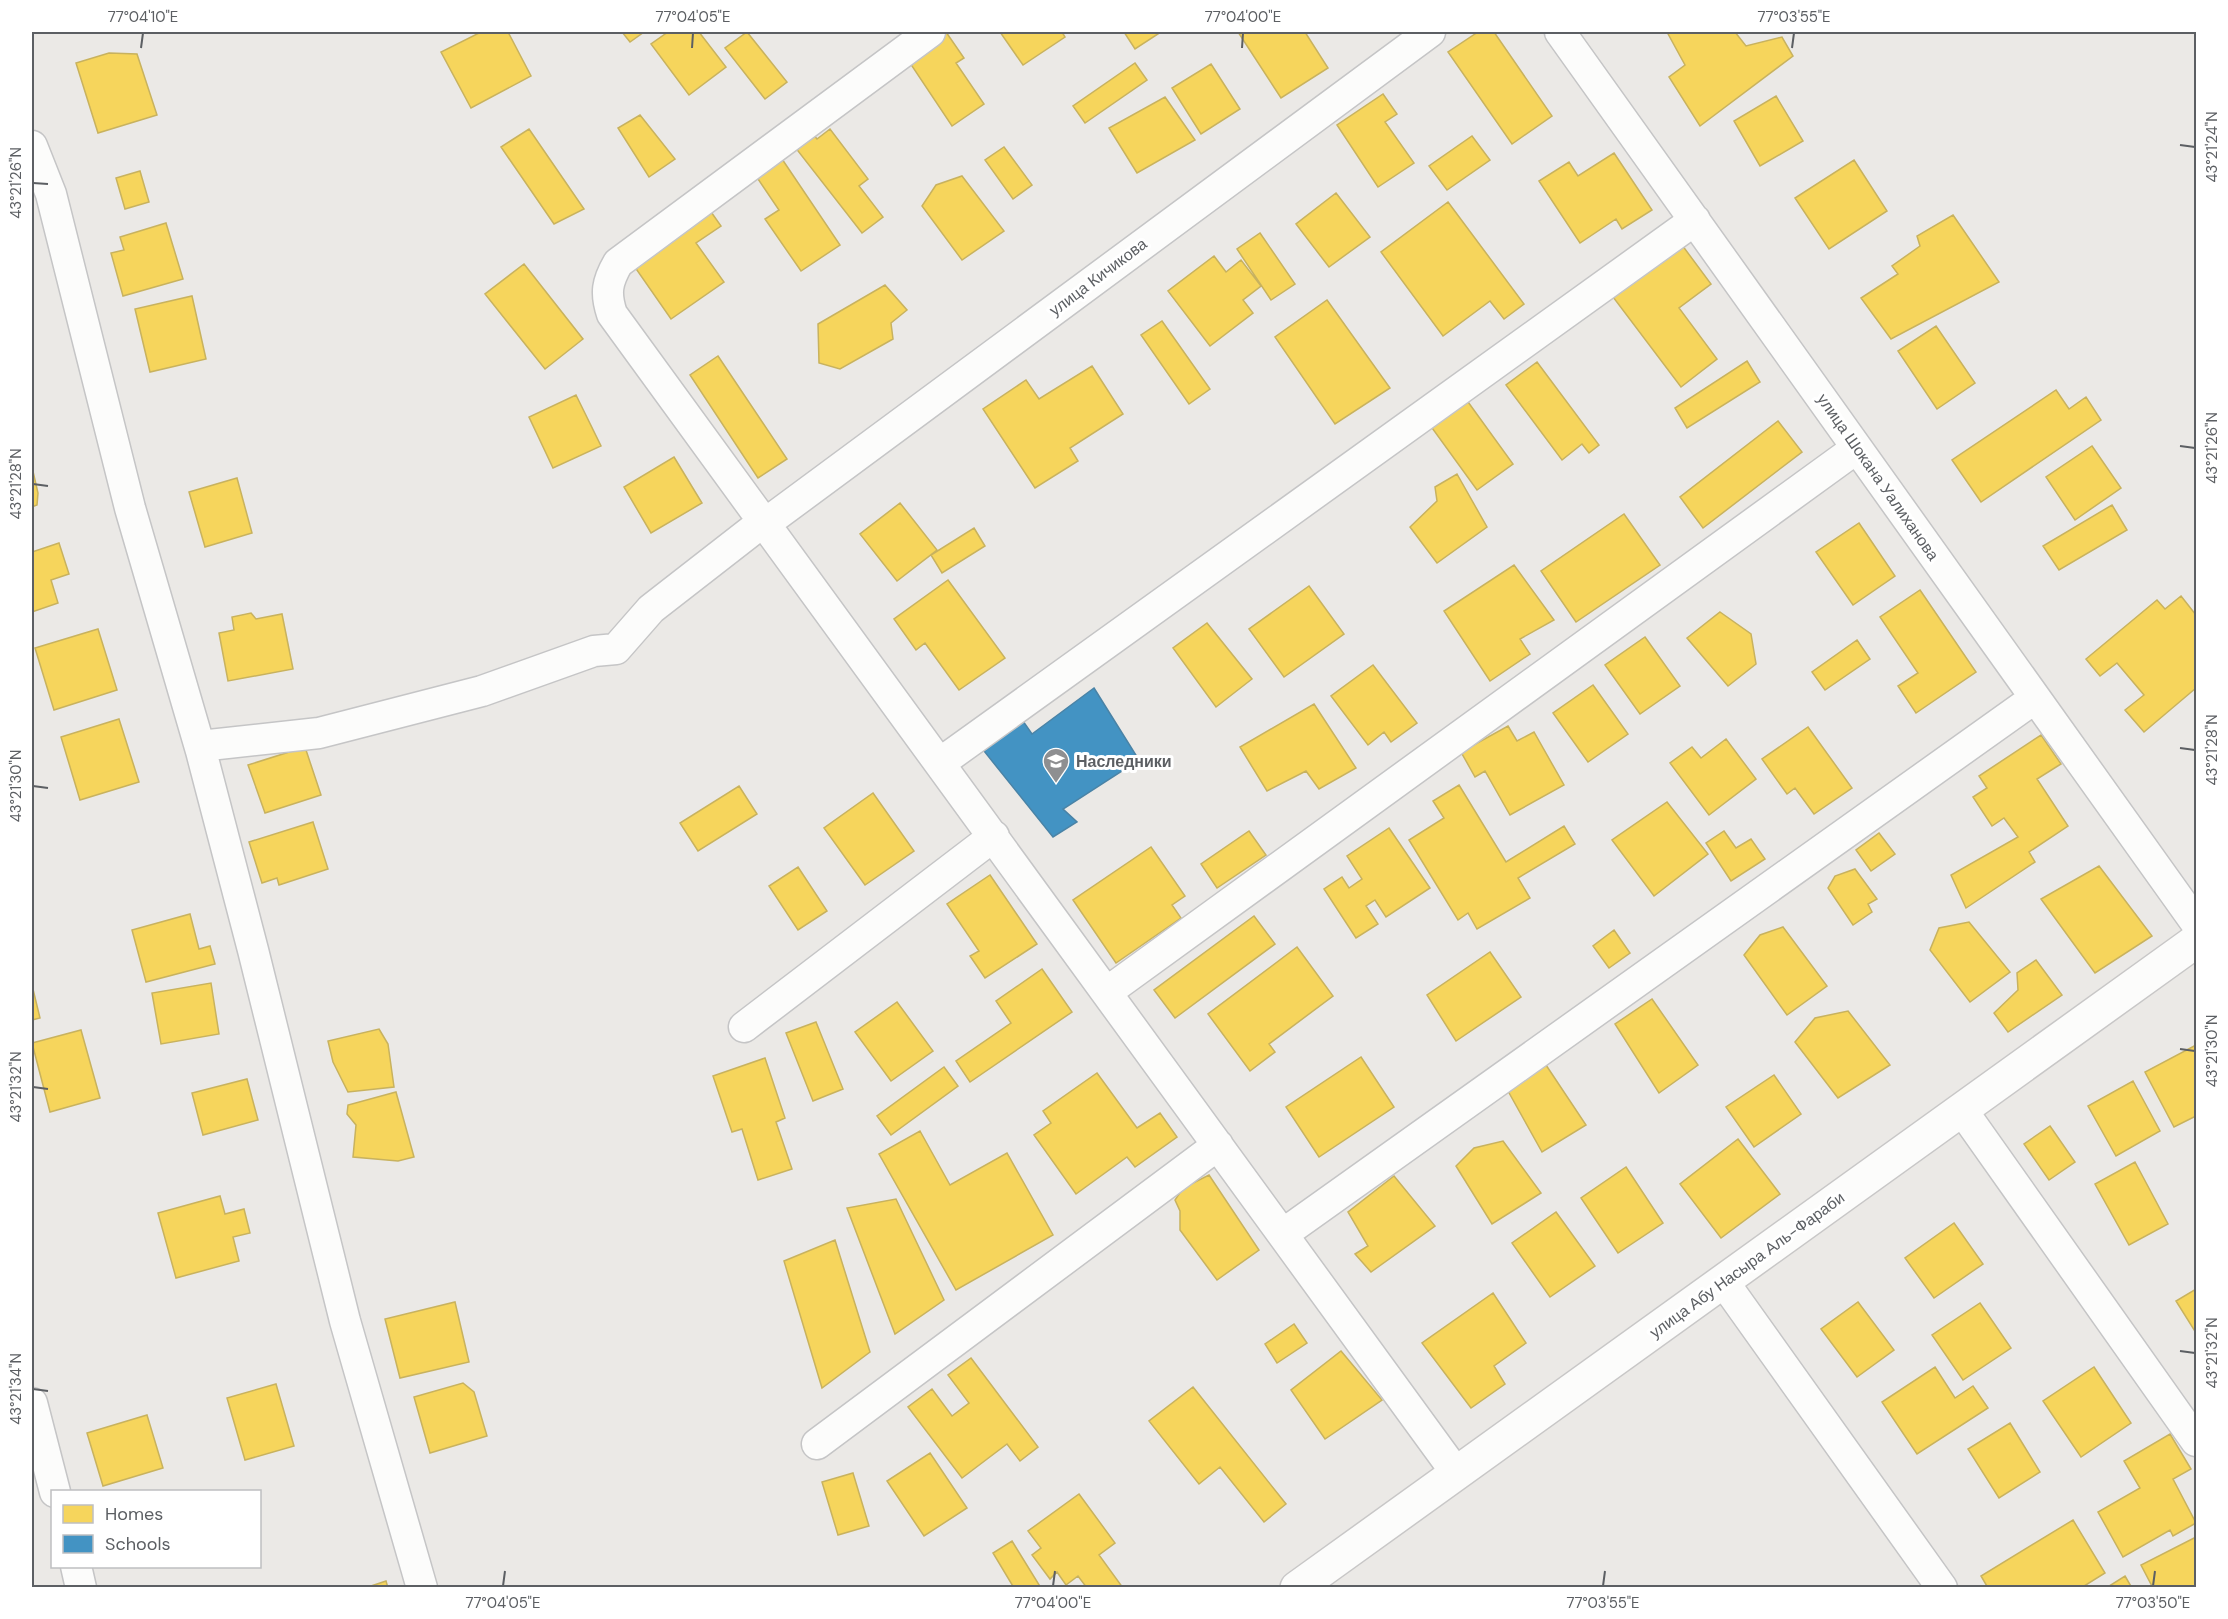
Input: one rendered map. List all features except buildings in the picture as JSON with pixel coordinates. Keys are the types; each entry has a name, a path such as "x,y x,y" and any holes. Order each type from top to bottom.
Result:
{"street":[{"path":"930,32 618,263 608,280 606,297 612,314 1456,1474"},
{"name":"улица Кичикова","path":"200,746 319,733 482,691 594,651 616,649 651,609 765,522 1430,32"},
{"name":"улица Шокана Уалиханова","path":"1560,32 2196,924"},
{"path":"32,146 51,194 130,508 200,746 345,1321 422,1587"},
{"path":"940,763 1695,220"},
{"path":"1107,992 1857,448"},
{"path":"1283,1234 2035,698"},
{"path":"744,1026 994,836"},
{"name":"улица Абу Насыра Аль-Фараби","path":"1297,1587 2196,941"},
{"path":"1962,1110 2196,1441"},
{"path":"817,1444 1218,1145"},
{"path":"1723,1281 1942,1587"},
{"path":"32,1403 55,1490"},
{"path":"76,1568 81,1587"}],"place":[{"name":"Наследники","path":"1056,784"}]}
